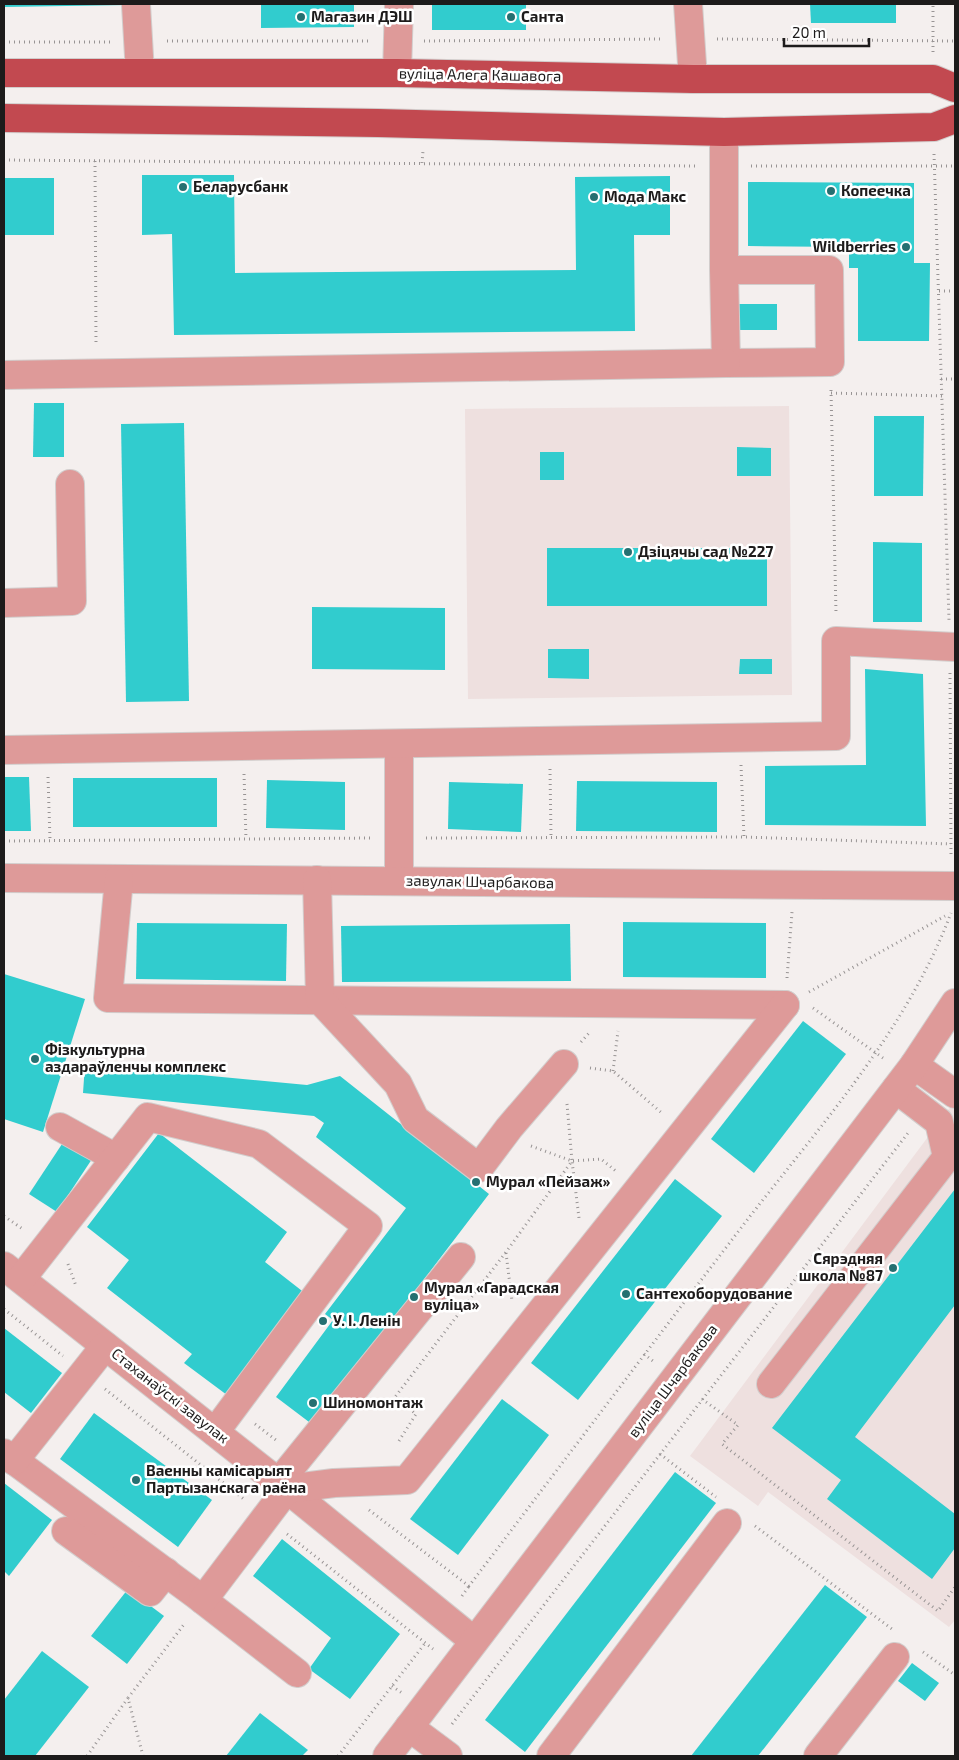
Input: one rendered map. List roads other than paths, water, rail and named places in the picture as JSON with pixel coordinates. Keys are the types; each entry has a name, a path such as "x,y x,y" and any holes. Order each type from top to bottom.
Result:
{"main road":[{"name":"вуліца Алега Кашавога","path":"4,72 397,73 692,80 933,79 955,88"},
{"path":"4,118 378,123 724,132 934,127 955,119"}],"street":[{"path":"397,73 399,4"},
{"path":"688,4 692,80"},
{"path":"136,5 140,73"},
{"path":"724,132 726,363"},
{"path":"4,375 830,362 829,270 724,270"},
{"path":"4,603 72,601 70,484"},
{"path":"4,750 836,736 836,642 955,647"},
{"path":"398,744 399,881"},
{"name":"завулак Шчарбакова","path":"4,878 399,881 953,899"},
{"path":"119,879 108,998 621,1004 792,1001 638,1189 407,1480 283,1486"},
{"path":"317,880 320,1000 398,1084 415,1119 479,1168 509,1128 564,1064"},
{"name":"вуліца Шчарбакова","path":"387,1756 896,1089 955,1003"},
{"path":"914,1065 955,1094"},
{"path":"771,1384 947,1156 939,1122 896,1089"},
{"path":"12,1272 47,1247 148,1117 259,1144 368,1226 215,1432"},
{"path":"60,1127 116,1158"},
{"path":"203,1600 265,1517 299,1457 461,1257"},
{"name":"Стаханаўскі завулак","path":"12,1272 283,1486 474,1641"},
{"path":"105,1346 9,1457 166,1572 297,1673"},
{"path":"552,1756 733,1515"},
{"path":"66,1531 150,1592 166,1572"},
{"path":"818,1756 905,1647"},
{"path":"409,1727 442,1751"}],"place":[{"name":"Магазин ДЭШ","path":"301,17"},
{"name":"Санта","path":"511,17"},
{"name":"Беларусбанк","path":"183,187"},
{"name":"Копеечка","path":"831,191"},
{"name":"Мода Макс","path":"594,197"},
{"name":"Wildberries","path":"906,247"},
{"name":"Дзіцячы сад №227","path":"628,552"},
{"name":"Фізкультурна аздараўленчы комплекс","path":"35,1059"},
{"name":"Мурал «Пейзаж»","path":"476,1182"},
{"name":"Сярэдняя школа №87","path":"893,1268"},
{"name":"Сантехоборудование","path":"626,1294"},
{"name":"Мурал «Гарадская вуліца»","path":"414,1297"},
{"name":"У. І. Ленін","path":"323,1321"},
{"name":"Шиномонтаж","path":"313,1403"},
{"name":"Ваенны камісарыят Партызанскага раёна","path":"136,1480"}]}
